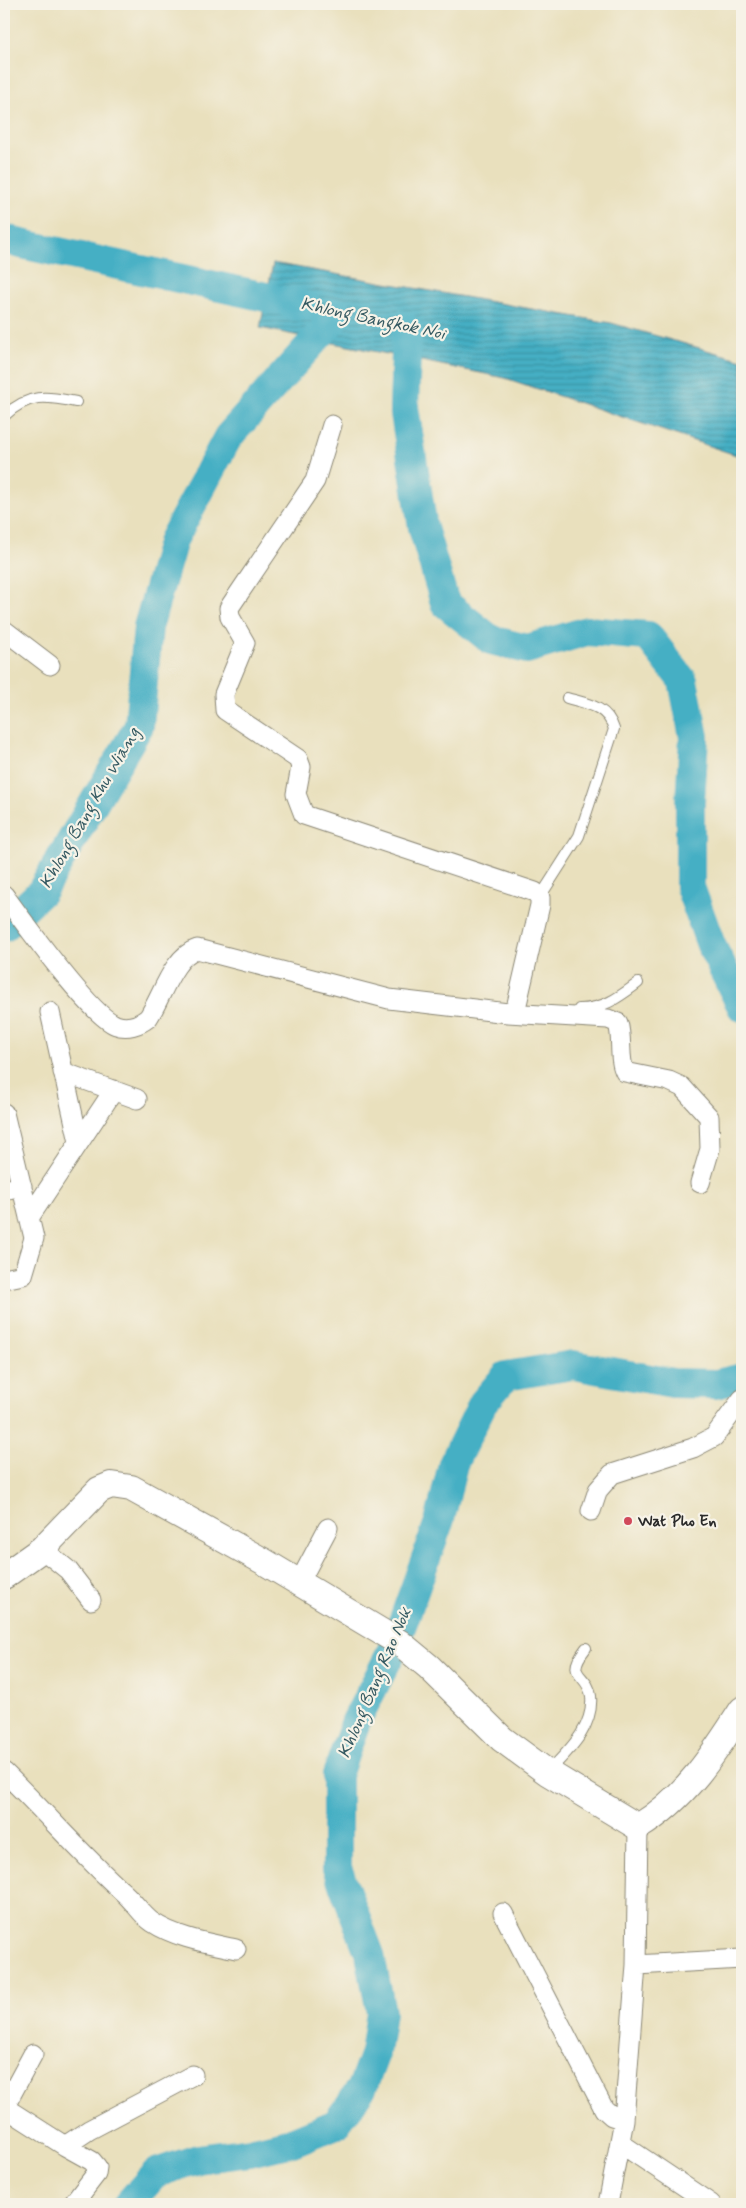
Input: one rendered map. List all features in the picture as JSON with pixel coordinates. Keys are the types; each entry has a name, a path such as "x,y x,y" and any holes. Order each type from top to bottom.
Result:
{"street":[{"path":"332,425 315,481 229,608 230,616 245,643 224,694 226,710 298,759 301,767 296,794 304,815 535,892 540,897 540,905 519,999 516,1008 508,1013"},
{"path":"4,630 50,665"},
{"path":"4,895 79,991 98,1011 116,1025 139,1025 148,1018 179,960 189,951 197,949 389,999 508,1013 608,1019 618,1023 622,1036 621,1066 625,1072 669,1081 682,1087 709,1116 710,1150 700,1183"},
{"path":"50,1012 79,1142"},
{"path":"63,1072 136,1099"},
{"path":"30,1218 114,1090"},
{"path":"4,1113 13,1188 30,1218 34,1238 23,1275 4,1279"},
{"path":"591,1512 598,1490 612,1474 693,1448 714,1437 736,1416 742,1399"},
{"path":"4,1576 42,1548 94,1495 111,1485 131,1488 400,1642 429,1667 502,1739 547,1772 638,1827"},
{"path":"299,1583 328,1528"},
{"path":"42,1548 68,1570 91,1600"},
{"path":"638,1827 654,1817 697,1776 742,1710"},
{"path":"4,1772 36,1803 84,1857 132,1900 150,1921 198,1940 236,1949"},
{"path":"608,2204 624,2120 636,1965 638,1827"},
{"path":"503,1913 604,2109 612,2116 624,2120"},
{"path":"636,1965 742,1959"},
{"path":"33,2054 4,2108 92,2161 97,2167 96,2174 73,2204"},
{"path":"65,2146 89,2130 193,2076"},
{"path":"620,2143 711,2204"}],"lane":[{"path":"4,416 30,398 46,397 76,402"},
{"path":"540,897 579,836 614,728 611,717 603,711 567,698"},
{"path":"549,1015 565,1010 593,1009 609,1004 638,983"},
{"path":"547,1772 571,1748 588,1722 590,1694 576,1668 576,1661 586,1648"}],"water":[{"path":"273,263 611,323 742,360 742,457 505,378 260,328"}],"waterway":[{"name":"Khlong Bangkok Noi","path":"4,238 17,243 307,306"},
{"name":"Khlong Bang Khu Wiang","path":"4,927 41,892 139,726 148,627 173,540 228,437 339,313"},
{"name":"Khlong Bang Rao Nok","path":"407,328 404,407 423,528 445,603 491,640 527,649 587,631 648,636 683,681 694,737 690,802 690,887 711,945 742,1007"},
{"name":"Khlong Bang Rao Nok","path":"128,2204 156,2173 198,2159 250,2152 292,2142 336,2124 362,2088 375,2053 381,2012 370,1955 337,1868 337,1775 356,1721 390,1655 404,1619 440,1519 453,1464 483,1403 506,1376 573,1365 673,1383 716,1384 742,1378"}],"place":[{"name":"Wat Pho En","path":"628,1521"}]}
